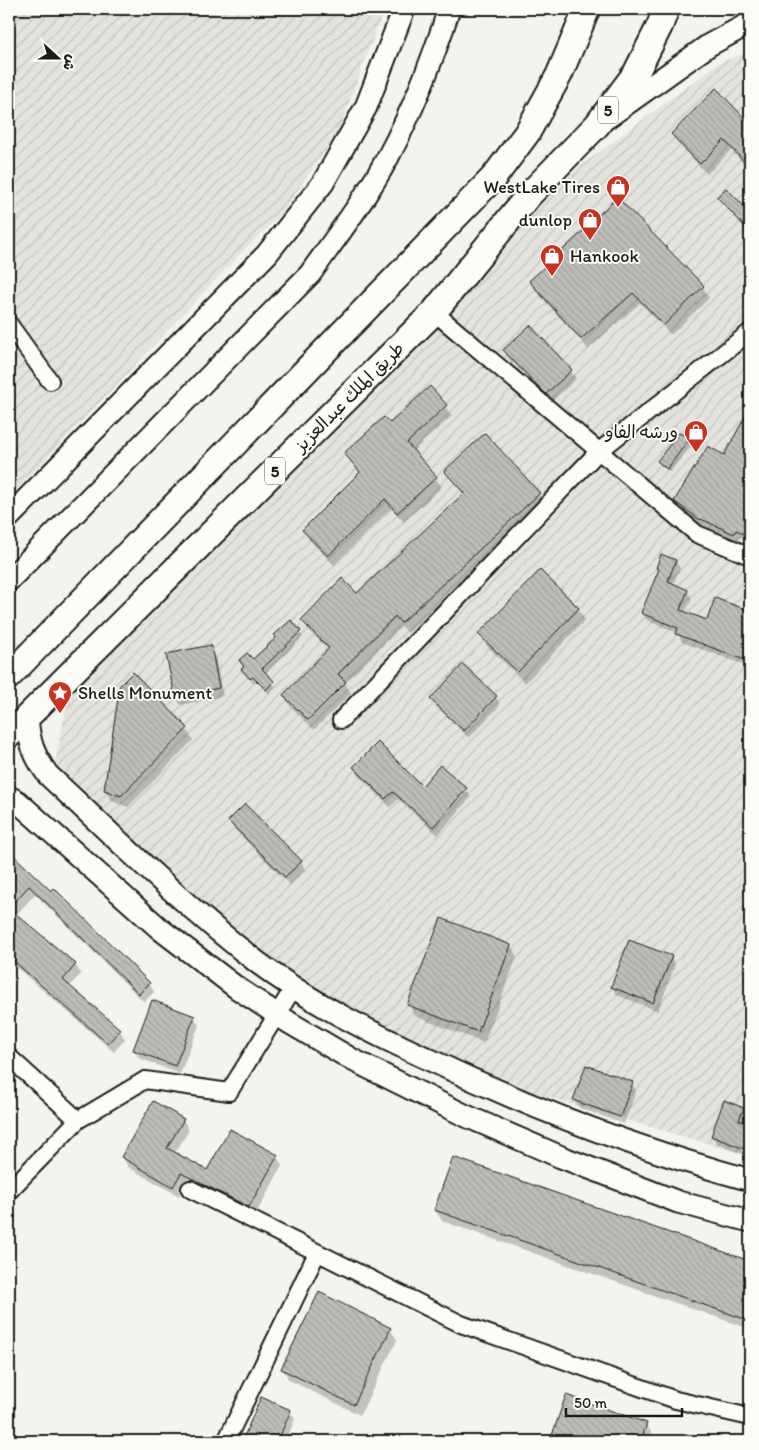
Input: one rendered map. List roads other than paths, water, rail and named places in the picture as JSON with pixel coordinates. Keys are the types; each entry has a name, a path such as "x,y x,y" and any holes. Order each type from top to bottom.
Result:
{"highway":[{"path":"9,676 494,177 527,133 559,75 587,9"},
{"name":"5","path":"434,312 528,196 597,125 636,74 666,9"},
{"name":"طريق الملك عبدالعزيز","path":"9,735 434,312"}],"main road":[{"path":"9,517 267,254 324,182 366,107 404,9"},
{"path":"9,580 310,274 350,218 388,157 436,50 449,9"},
{"path":"597,125 709,45 750,23"},
{"path":"27,717 29,738 35,757 48,775 183,900 258,963 294,987 367,1030 478,1083 582,1126 691,1164 750,1180"},
{"path":"9,797 18,802 160,929 237,988 354,1060 464,1114 561,1157 678,1202 750,1221"}],"street":[{"path":"434,312 697,534 750,556"},
{"path":"9,324 50,380"},
{"path":"341,720 598,452 746,340"},
{"path":"9,1191 78,1120 146,1080 229,1092 294,987"},
{"path":"9,1057 78,1120"},
{"path":"190,1190 461,1324 676,1400 750,1417"},
{"path":"226,1441 317,1253"}],"place":[{"name":"WestLake Tires","path":"618,208"},
{"name":"dunlop","path":"590,241"},
{"name":"Hankook","path":"552,277"},
{"name":"ورشه الفاو","path":"696,453"},
{"name":"Shells Monument","path":"60,714"}]}
